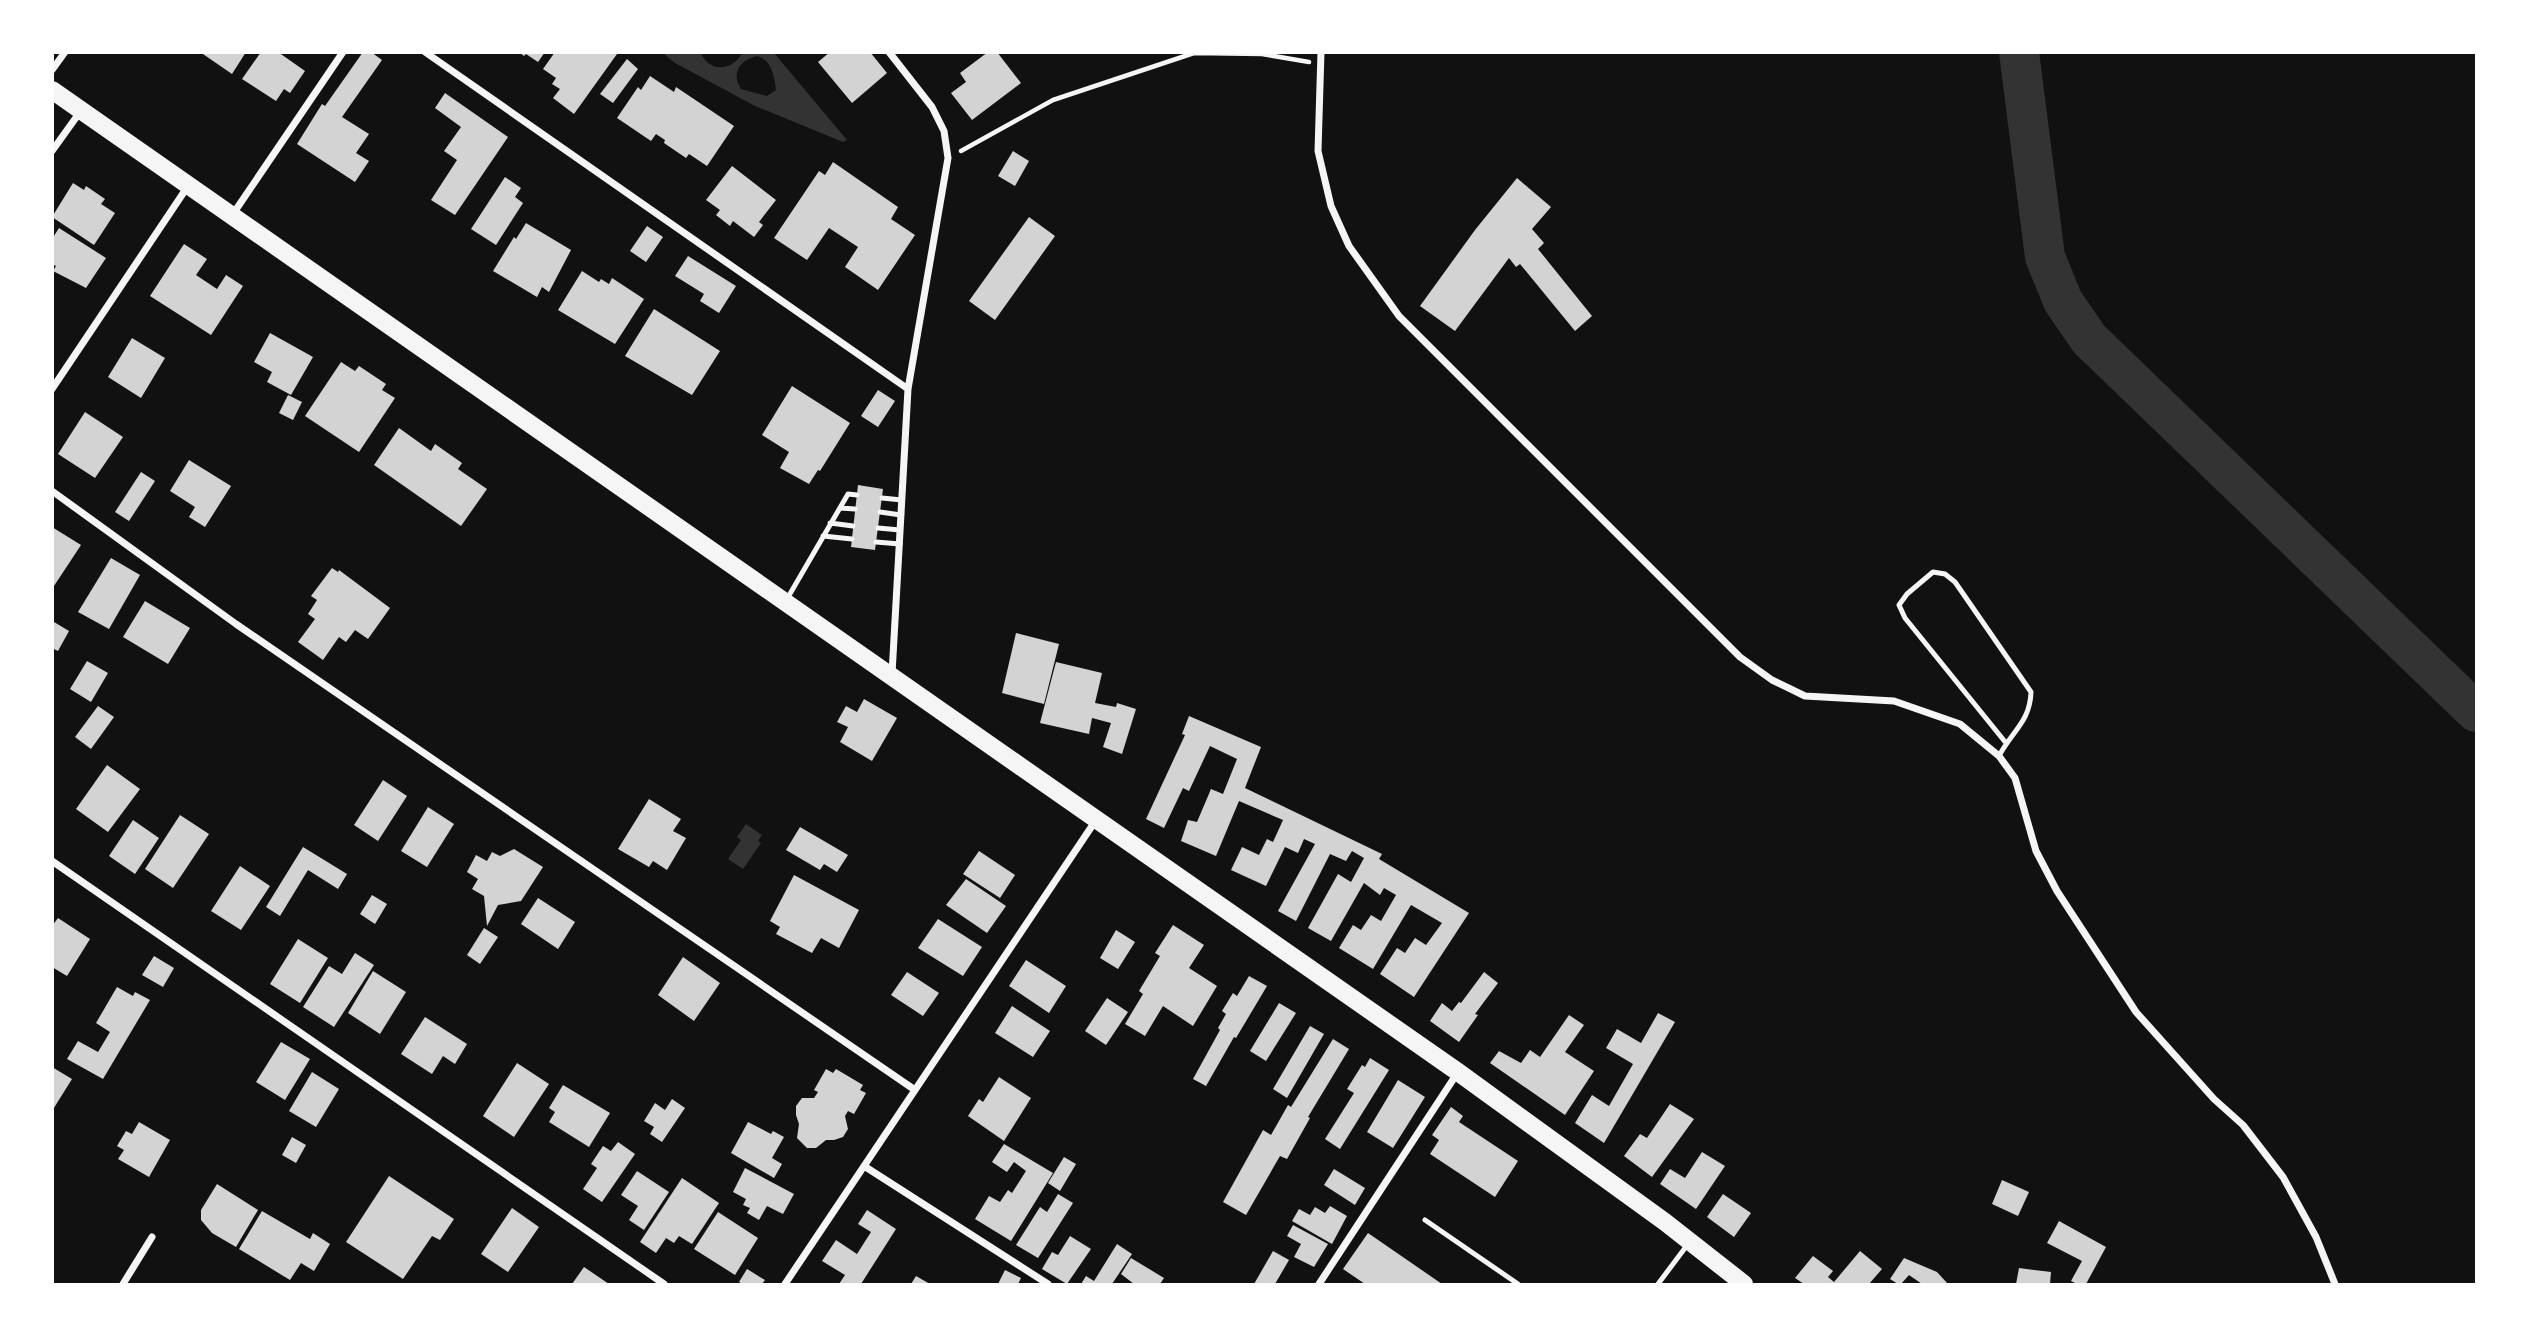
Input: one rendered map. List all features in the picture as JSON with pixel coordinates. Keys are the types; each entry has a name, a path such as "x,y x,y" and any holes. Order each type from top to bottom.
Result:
{"main road":[{"path":"52,90 1458,1072 1690,1241 1744,1284"}],"street":[{"path":"52,70 65,52"},
{"path":"232,215 343,52"},
{"path":"425,52 908,389"},
{"path":"889,52 932,107 944,131 948,158 908,389 892,675"},
{"path":"1321,52 1318,151 1331,206 1349,246 1399,316 1740,657 1772,680 1805,696 1894,701 1960,724 1999,756 2015,778 2036,851 2057,891 2136,1012 2214,1099 2243,1125 2283,1177 2316,1237 2335,1284"},
{"path":"52,152 81,110"},
{"path":"52,389 189,185"},
{"path":"52,491 236,624 915,1090"},
{"path":"785,1284 1097,818"},
{"path":"52,861 664,1284"},
{"path":"1319,1284 1458,1072"},
{"path":"864,1166 1048,1284"},
{"path":"123,1284 152,1237"}],"lane":[{"path":"785,602 848,494 857,495"},
{"path":"881,498 902,500"},
{"path":"840,508 855,509"},
{"path":"880,512 901,515"},
{"path":"830,523 853,526"},
{"path":"878,528 900,530"},
{"path":"823,536 852,539"},
{"path":"876,542 900,544"},
{"path":"1999,756 2024,722 2031,706 2031,692 1955,582 1945,575 1933,572 1907,594 1899,605 1905,618 2006,743"},
{"path":"1425,1220 1518,1284"},
{"path":"1658,1284 1690,1241"}],"path":[{"path":"948,158 1053,100 1194,53 1262,54 1320,64"}],"shaded area":[{"path":"663,53 701,53 710,64 721,67 733,63 742,53 774,53 847,140 843,142 755,106 675,63","holes":["757,56 771,69 776,90 767,96 741,89 737,78 741,64"]},
{"path":"746,824 762,835 758,841 761,843 743,869 728,859 741,840 737,837"}],"building":[{"path":"200,52 246,52 232,74"},
{"path":"261,52 278,52 305,71 290,93 284,89 276,101 242,79"},
{"path":"363,52 371,52 382,60 342,117 369,134 356,153 369,161 355,182 297,144 322,104 325,106"},
{"path":"519,52 545,52 538,62"},
{"path":"555,52 617,54 574,114 553,98 560,89 552,84 556,78 543,69"},
{"path":"830,52 870,52 887,73 852,103 818,62"},
{"path":"988,52 997,52 1021,83 972,120 951,93 966,82 960,73"},
{"path":"627,59 638,69 613,103 600,94"},
{"path":"650,76 674,92 676,87 734,126 707,166 689,154 686,158 656,134 651,141 617,118 638,87 641,90"},
{"path":"445,93 508,137 455,215 431,200 457,160 444,151 461,127 435,108"},
{"path":"1013,151 1029,161 1015,186 998,176"},
{"path":"833,162 898,207 891,219 915,235 878,290 845,267 858,247 829,228 807,260 774,238 819,171 825,175"},
{"path":"732,166 776,200 759,222 763,225 754,237 733,221 730,226 716,215 720,210 706,200"},
{"path":"505,177 521,188 515,197 523,203 496,245 471,229"},
{"path":"1517,178 1551,207 1532,229 1544,243 1538,249 1592,316 1575,331 1520,264 1516,267 1509,258 1455,331 1420,306"},
{"path":"73,183 84,190 86,186 105,199 101,204 115,213 94,245 52,217"},
{"path":"1029,217 1055,236 995,320 969,301"},
{"path":"526,223 571,250 549,292 542,287 537,297 493,271"},
{"path":"647,226 663,237 646,262 630,251"},
{"path":"59,228 106,258 86,288 53,271 56,266 52,264 52,239"},
{"path":"184,244 207,259 196,275 217,289 226,275 243,286 211,335 150,296"},
{"path":"688,256 736,286 719,313 700,301 704,294 675,276"},
{"path":"582,271 599,282 601,279 609,284 612,278 644,299 615,344 558,310"},
{"path":"654,309 720,351 692,395 625,356"},
{"path":"270,333 313,357 291,395 267,382 272,372 254,362"},
{"path":"132,338 165,358 141,398 108,377"},
{"path":"341,362 355,371 359,366 386,384 382,390 395,398 359,452 305,416"},
{"path":"792,386 850,423 809,484 780,468 789,452 762,435"},
{"path":"878,390 895,401 878,427 861,416"},
{"path":"288,395 302,402 293,420 279,413"},
{"path":"85,412 123,437 95,478 58,454"},
{"path":"399,428 431,451 435,444 462,463 458,469 487,489 461,526 374,465"},
{"path":"189,460 231,486 205,527 189,517 195,507 170,491"},
{"path":"141,472 155,481 129,521 115,512"},
{"path":"858,485 883,489 875,550 851,547"},
{"path":"52,527 81,545 52,589"},
{"path":"111,558 140,575 109,629 78,612"},
{"path":"332,568 338,572 339,570 390,608 368,639 355,630 346,642 339,637 323,660 298,642 315,619 308,614 317,600 311,596"},
{"path":"145,601 190,628 168,664 123,637"},
{"path":"54,622 69,631 58,651 52,648"},
{"path":"1016,633 1059,644 1044,704 1002,693"},
{"path":"87,661 108,673 91,702 70,689"},
{"path":"1056,662 1102,673 1095,703 1116,707 1117,703 1136,709 1122,754 1103,747 1111,723 1092,718 1089,734 1040,723"},
{"path":"864,699 897,718 872,761 840,742 848,727 837,722 846,706 857,712"},
{"path":"98,706 114,717 91,749 75,737"},
{"path":"1189,716 1261,747 1245,788 1382,854 1379,859 1469,913 1414,997 1380,974 1397,948 1405,953 1415,938 1426,945 1442,923 1411,905 1373,969 1339,948 1353,925 1361,930 1371,915 1381,921 1396,895 1384,888 1380,895 1364,883 1331,941 1308,928 1338,874 1351,882 1364,858 1352,851 1346,861 1330,854 1296,921 1278,911 1315,844 1304,839 1298,853 1285,847 1266,886 1231,870 1242,847 1259,855 1267,839 1273,842 1283,820 1239,801 1216,856 1181,841 1188,820 1197,822 1211,789 1223,794 1237,759 1210,746 1189,791 1183,788 1164,828 1146,819 1185,735 1182,734"},
{"path":"107,765 140,789 108,832 76,809"},
{"path":"383,780 407,796 378,841 354,825"},
{"path":"649,799 681,819 673,831 686,838 667,870 653,861 649,867 618,849"},
{"path":"428,807 454,824 427,867 401,851"},
{"path":"180,815 209,834 173,888 145,869"},
{"path":"133,820 159,838 135,874 109,856"},
{"path":"800,827 848,855 837,872 824,864 820,870 786,850"},
{"path":"303,847 347,874 338,889 308,870 280,916 266,907"},
{"path":"514,849 543,867 521,901 498,905 487,926 484,896 472,889 478,879 467,872 476,855 487,861 492,852 500,856"},
{"path":"979,851 1015,875 1000,898 963,874"},
{"path":"240,866 270,886 241,930 211,911"},
{"path":"794,875 859,910 839,948 821,938 812,953 776,934 780,927 770,921"},
{"path":"966,879 1006,906 987,933 946,905"},
{"path":"372,895 387,904 375,924 360,914"},
{"path":"538,898 575,922 558,949 521,924"},
{"path":"58,918 90,939 67,976 52,967 52,926"},
{"path":"938,919 982,947 963,976 918,948"},
{"path":"1173,925 1204,945 1189,968 1217,986 1193,1026 1163,1006 1145,1036 1125,1024 1143,994 1139,991 1160,956 1155,953"},
{"path":"484,928 498,937 480,964 467,955"},
{"path":"1116,930 1135,942 1118,969 1100,958"},
{"path":"298,939 328,958 300,1003 270,984"},
{"path":"355,953 374,965 334,1027 303,1007 329,966 342,974"},
{"path":"154,956 174,968 163,987 142,975"},
{"path":"683,957 720,983 694,1021 658,995"},
{"path":"1026,960 1066,986 1049,1013 1009,986"},
{"path":"373,971 406,992 380,1034 348,1013"},
{"path":"907,972 939,993 923,1016 891,995"},
{"path":"1484,972 1498,983 1459,1042 1430,1021 1442,1003 1452,1011 1461,1003"},
{"path":"1249,976 1267,986 1206,1086 1193,1079 1220,1030 1218,1028 1226,1014 1222,1011 1233,993 1237,996"},
{"path":"117,987 133,996 135,992 150,1000 103,1079 67,1059 78,1041 98,1052 110,1032 96,1023"},
{"path":"1107,998 1128,1012 1106,1045 1085,1031"},
{"path":"1279,1003 1296,1013 1266,1061 1250,1051"},
{"path":"1012,1006 1050,1031 1033,1057 995,1033"},
{"path":"1658,1013 1675,1022 1604,1143 1575,1123 1592,1095 1609,1106 1633,1064 1606,1048 1617,1029 1641,1043"},
{"path":"1569,1015 1584,1025 1565,1052 1594,1071 1565,1115 1490,1063 1499,1051 1521,1063 1530,1050 1540,1057"},
{"path":"425,1017 467,1044 455,1064 443,1056 432,1074 401,1054"},
{"path":"1310,1026 1324,1034 1287,1098 1273,1089"},
{"path":"1333,1039 1349,1049 1308,1117 1310,1118 1287,1159 1280,1156 1246,1215 1223,1202 1263,1130 1271,1135"},
{"path":"281,1042 310,1059 285,1100 256,1082"},
{"path":"1370,1058 1389,1070 1340,1149 1325,1139 1354,1093 1347,1089 1362,1065 1365,1067"},
{"path":"517,1063 549,1084 514,1137 483,1116"},
{"path":"52,1067 72,1079 52,1111"},
{"path":"826,1069 833,1073 836,1069 863,1085 860,1090 866,1093 854,1114 848,1111 845,1116 848,1129 843,1137 826,1140 816,1148 807,1148 797,1138 799,1124 796,1106 802,1098 814,1098 818,1092 814,1090"},
{"path":"312,1072 339,1089 316,1127 289,1111"},
{"path":"999,1077 1031,1098 1004,1141 968,1116 979,1099 983,1102"},
{"path":"1398,1080 1425,1097 1393,1148 1367,1132"},
{"path":"563,1085 610,1113 589,1147 549,1122 555,1112 549,1108"},
{"path":"672,1099 685,1108 662,1142 650,1134 654,1127 644,1121 655,1103 665,1110"},
{"path":"1670,1104 1694,1119 1652,1177 1624,1156 1640,1134 1647,1138"},
{"path":"1451,1107 1463,1116 1459,1122 1518,1161 1495,1197 1430,1154 1439,1140 1432,1135"},
{"path":"139,1122 170,1140 149,1177 118,1159 124,1150 117,1146 126,1131 132,1134"},
{"path":"748,1122 771,1134 773,1131 784,1137 772,1158 782,1164 774,1178 731,1153"},
{"path":"292,1137 306,1145 296,1163 282,1155"},
{"path":"618,1142 635,1154 602,1202 583,1189 597,1168 591,1164 603,1146 611,1151"},
{"path":"1004,1144 1053,1173 1011,1241 975,1219 989,1196 1000,1202 1008,1190 1012,1193 1026,1171 1014,1162 1007,1172 992,1162"},
{"path":"1702,1152 1725,1166 1696,1209 1660,1184 1670,1169 1685,1178"},
{"path":"1064,1157 1076,1164 1060,1191 1048,1183"},
{"path":"745,1168 794,1194 783,1214 767,1206 759,1220 747,1213 750,1208 743,1205 746,1199 733,1192"},
{"path":"1334,1169 1365,1188 1355,1205 1324,1185"},
{"path":"637,1171 669,1192 644,1230 629,1220 638,1206 621,1195"},
{"path":"389,1176 454,1219 440,1240 432,1236 403,1279 346,1242"},
{"path":"682,1178 719,1203 692,1244 679,1236 674,1243 666,1238 656,1253 640,1242"},
{"path":"2002,1180 2029,1192 2018,1216 1992,1204"},
{"path":"217,1184 258,1210 236,1247 212,1233 201,1220 201,1210"},
{"path":"1058,1194 1073,1203 1038,1258 1016,1245 1040,1207 1047,1212"},
{"path":"1723,1194 1751,1213 1734,1237 1707,1217"},
{"path":"1330,1206 1347,1216 1332,1244 1292,1221 1299,1209 1310,1215 1315,1207 1325,1213"},
{"path":"512,1208 539,1227 508,1272 481,1254"},
{"path":"867,1210 896,1229 861,1284 839,1284 845,1275 822,1261 836,1240 857,1254 871,1232 858,1224"},
{"path":"262,1211 310,1239 313,1233 330,1244 314,1271 301,1263 290,1280 239,1249"},
{"path":"718,1212 758,1238 735,1275 694,1249"},
{"path":"2059,1221 2106,1247 2086,1284 2071,1281 2082,1261 2047,1243"},
{"path":"1293,1225 1328,1244 1314,1267 1294,1257 1301,1244 1287,1236"},
{"path":"1368,1233 1442,1284 1365,1284 1343,1269"},
{"path":"1070,1236 1091,1249 1067,1284 1042,1269 1052,1252 1058,1255"},
{"path":"1117,1244 1132,1254 1112,1284 1081,1284 1086,1276 1094,1281"},
{"path":"1273,1251 1289,1260 1275,1284 1254,1284"},
{"path":"1860,1251 1882,1269 1869,1284 1804,1284 1795,1278 1813,1256 1833,1271 1828,1277 1834,1282"},
{"path":"1131,1258 1164,1278 1160,1284 1134,1284 1121,1274"},
{"path":"1904,1258 1937,1272 1948,1284 1922,1284 1909,1275 1898,1284 1890,1279"},
{"path":"584,1267 609,1284 572,1284"},
{"path":"2019,1268 2051,1272 2050,1284 2016,1284"},
{"path":"747,1269 765,1280 762,1284 739,1282"},
{"path":"1005,1270 1021,1278 1018,1284 998,1284"},
{"path":"916,1276 930,1284 911,1284"}],"waterway":[{"path":"2019,52 2045,257 2063,301 2089,339 2476,712"}]}
